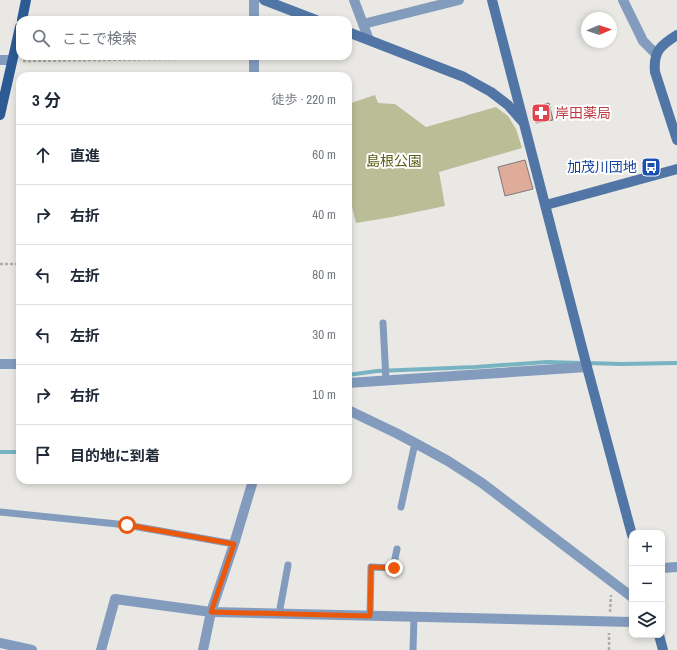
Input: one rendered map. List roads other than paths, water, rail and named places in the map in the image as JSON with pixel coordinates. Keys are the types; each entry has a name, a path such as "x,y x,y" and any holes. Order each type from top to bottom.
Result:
{"main road":[{"path":"23,16 26,0"},
{"path":"0,115 16,44"}],"street":[{"path":"254,0 254,16"},
{"path":"264,0 306,16"},
{"path":"354,0 369,40"},
{"path":"363,24 459,0"},
{"path":"492,0 631,530"},
{"path":"623,0 643,41 656,54"},
{"path":"352,34 464,77 492,92 508,105 524,123"},
{"path":"677,35 659,49 654,63 655,72 677,140"},
{"path":"0,60 12,60"},
{"path":"254,60 254,72"},
{"path":"546,205 677,169"},
{"path":"0,364 16,364"},
{"path":"352,383 587,367"},
{"path":"352,412 396,433 448,461 482,483 629,595"},
{"path":"203,650 211,612 252,484"},
{"path":"665,568 677,567"},
{"path":"101,650 115,599 211,612 629,622"},
{"path":"659,638 663,650"},
{"path":"0,643 32,650"}],"lane":[{"path":"383,323 386,380"},
{"path":"400,507 414,443"},
{"path":"0,512 127,525 234,544"},
{"path":"370,616 371,567 394,568 397,549"},
{"path":"279,614 288,565"},
{"path":"413,650 414,617"}],"waterway":[{"path":"352,374 377,371 547,362 581,363"},
{"path":"587,363 677,363"},
{"path":"0,452 16,452"}],"place":[{"name":"岸田薬局","path":"541,113"},
{"name":"加茂川団地","path":"651,167"}],"park label":[{"name":"島根公園","path":"394,161"}]}
